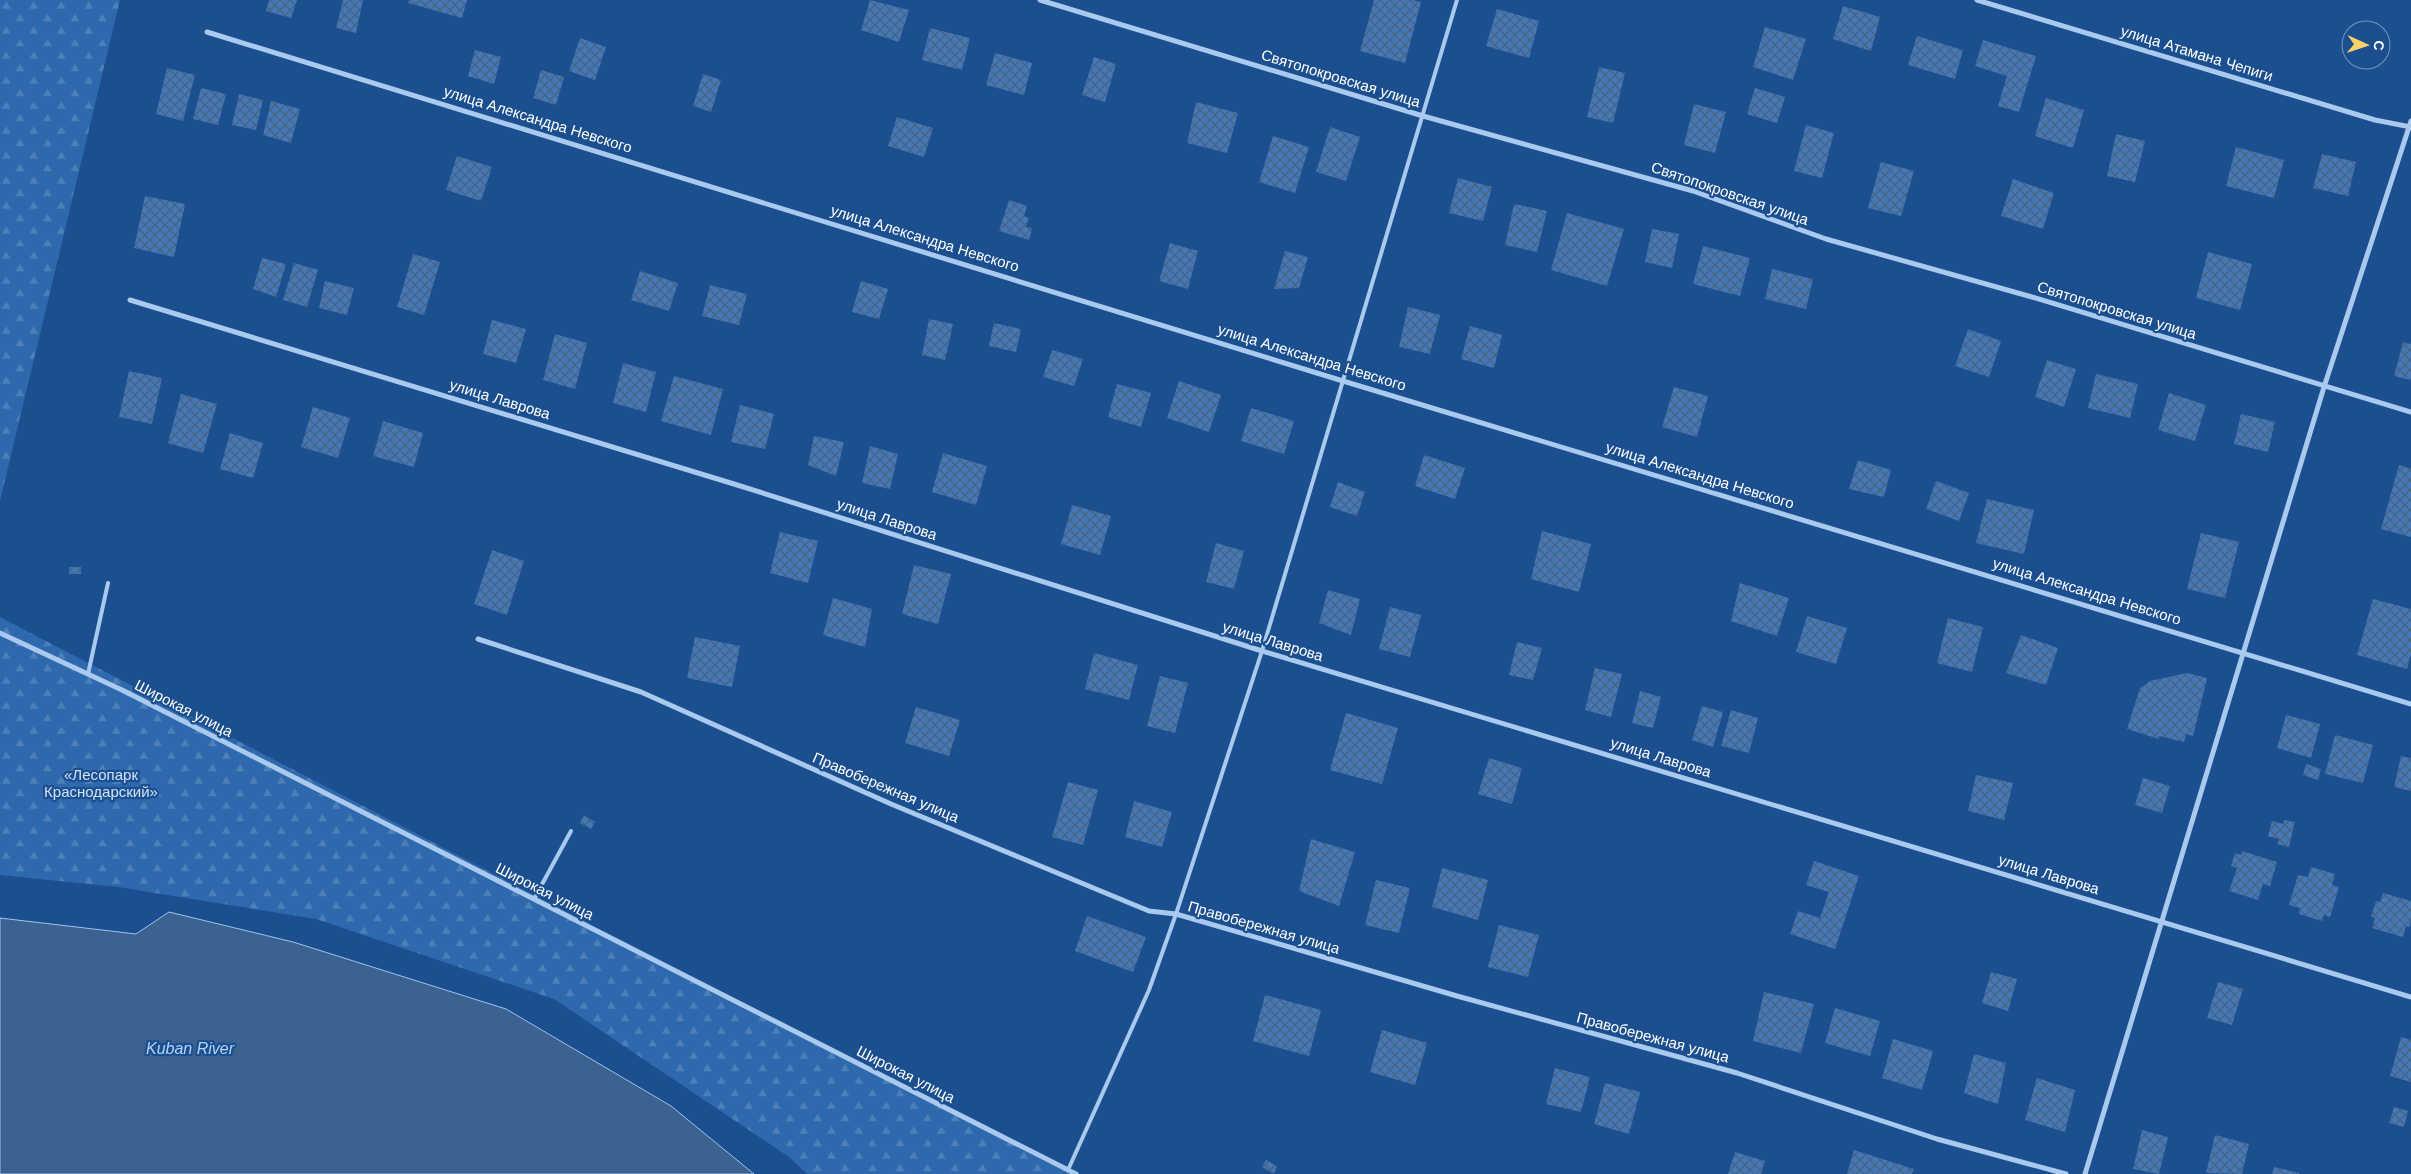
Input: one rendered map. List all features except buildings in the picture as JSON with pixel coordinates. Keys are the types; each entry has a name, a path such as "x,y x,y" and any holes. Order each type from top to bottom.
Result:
{"street":[{"name":"Святопокровская улица","path":"1040,0 1423,116 1693,191 1826,239 2032,297 2411,412"},
{"name":"улица Атамана Чепиги","path":"1977,0 2375,120 2410,124"},
{"name":"улица Александра Невского","path":"207,32 1343,380 2411,704"},
{"path":"2085,1174 2324,387 2410,124"},
{"name":"улица Лаврова","path":"130,300 734,484 1262,651 2411,997"},
{"name":"Широкая улица","path":"0,633 88,674 1076,1174"},
{"name":"Правобережная улица","path":"478,639 641,692 892,804 1149,911 1176,914 1456,996 1737,1073 1937,1139 2066,1174"}],"lane":[{"path":"1068,1170 1149,990 1176,914 1262,651 1457,0"},
{"path":"88,674 108,583"},
{"path":"534,900 571,831"}],"green space":[{"path":"0,0 120,0 0,501"},
{"name":"«Лесопарк Краснодарский»","path":"0,617 1070,1174 807,1174 789,1157 554,999 316,919 118,887 0,875"}],"water":[{"name":"Kuban River","path":"169,912 293,942 506,1009 671,1106 754,1174 0,1174 0,918 136,934"}]}
